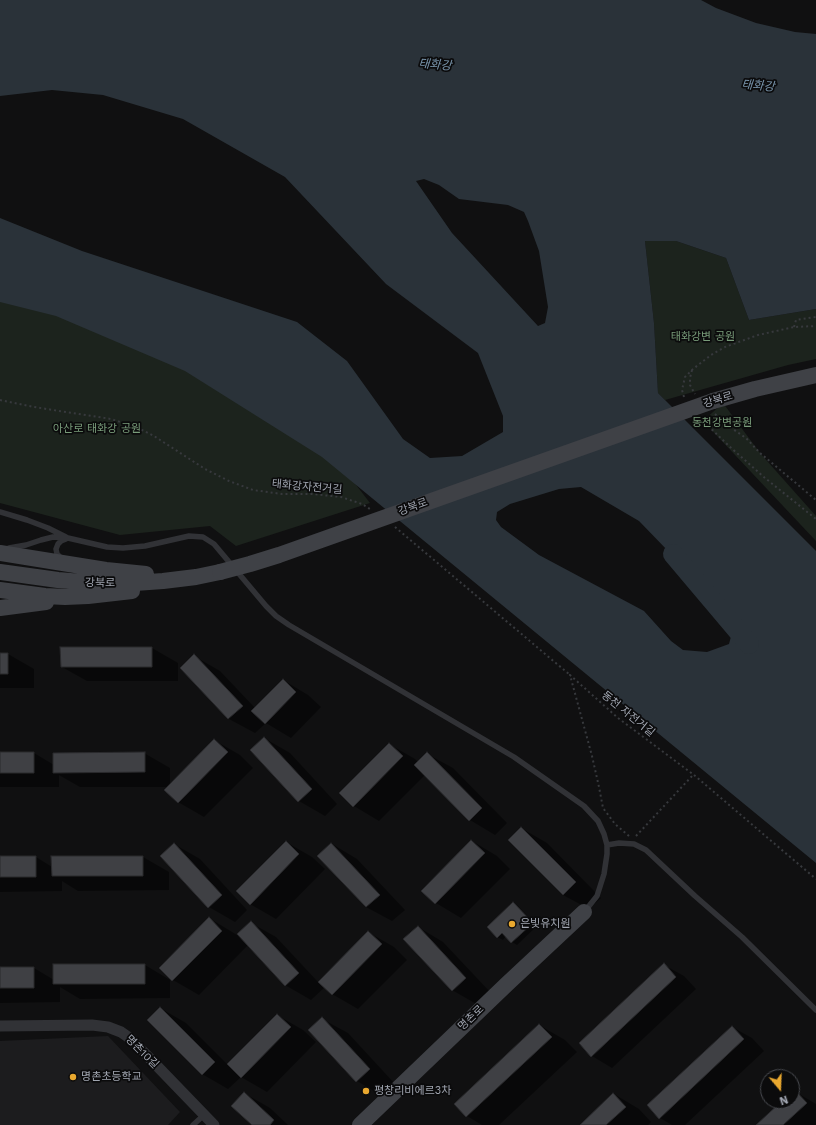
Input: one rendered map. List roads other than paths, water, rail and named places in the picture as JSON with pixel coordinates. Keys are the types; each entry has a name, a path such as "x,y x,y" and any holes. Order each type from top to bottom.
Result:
{"main road":[{"name":"강북로","path":"0,572 93,583 142,582 196,577 220,572 279,555 713,401 755,389 816,375"},
{"path":"0,553 134,573 196,577"},
{"path":"0,608 129,592 196,577"},
{"path":"0,590 45,596 88,596"},
{"name":"명촌로","path":"360,1125 584,912"}],"street":[{"name":"명촌10길","path":"0,1026 92,1025 108,1027 121,1032 131,1040 214,1125"}],"lane":[{"path":"0,512 48,528 68,538"},
{"path":"0,548 14,548 53,537 68,538 107,547 123,548 145,546 189,536 203,537 214,544 276,616 514,757 584,806 598,821 607,844 604,874 597,896 584,912"},
{"path":"68,538 61,541 56,549 60,558 70,564"},
{"path":"607,844 634,844 646,850 742,937 816,1010"},
{"path":"193,1125 204,1115"}],"water":[{"name":"태화강","path":"0,0 701,0 716,8 756,23 795,32 816,34 816,309 749,320 726,258 676,241 645,241 654,323 658,393 816,551 816,863 322,457 185,371 56,316 0,302 0,218 82,251 297,322 347,361 403,439 430,458 462,456 503,432 503,416 478,353 386,284 285,177 183,119 103,95 52,90 0,96","holes":["424,179 439,185 459,199 508,205 524,212 539,251 548,307 545,323 538,326 452,233 416,181","581,487 639,521 670,553 684,571 705,579 728,606 733,629 729,644 707,652 683,650 671,641 644,611 539,555 501,527 496,520 497,512 510,504 559,489"]}],"waterway":[{"path":"673,554 749,644"}],"place":[{"name":"은빛유치원","path":"512,924"},
{"name":"명촌초등학교","path":"73,1077"},
{"name":"평창리비에르3차","path":"366,1091"}],"park label":[{"name":"태화강변 공원","path":"703,337"},
{"name":"동천강변공원","path":"722,423"},
{"name":"아산로 태화강 공원","path":"97,429"}]}
